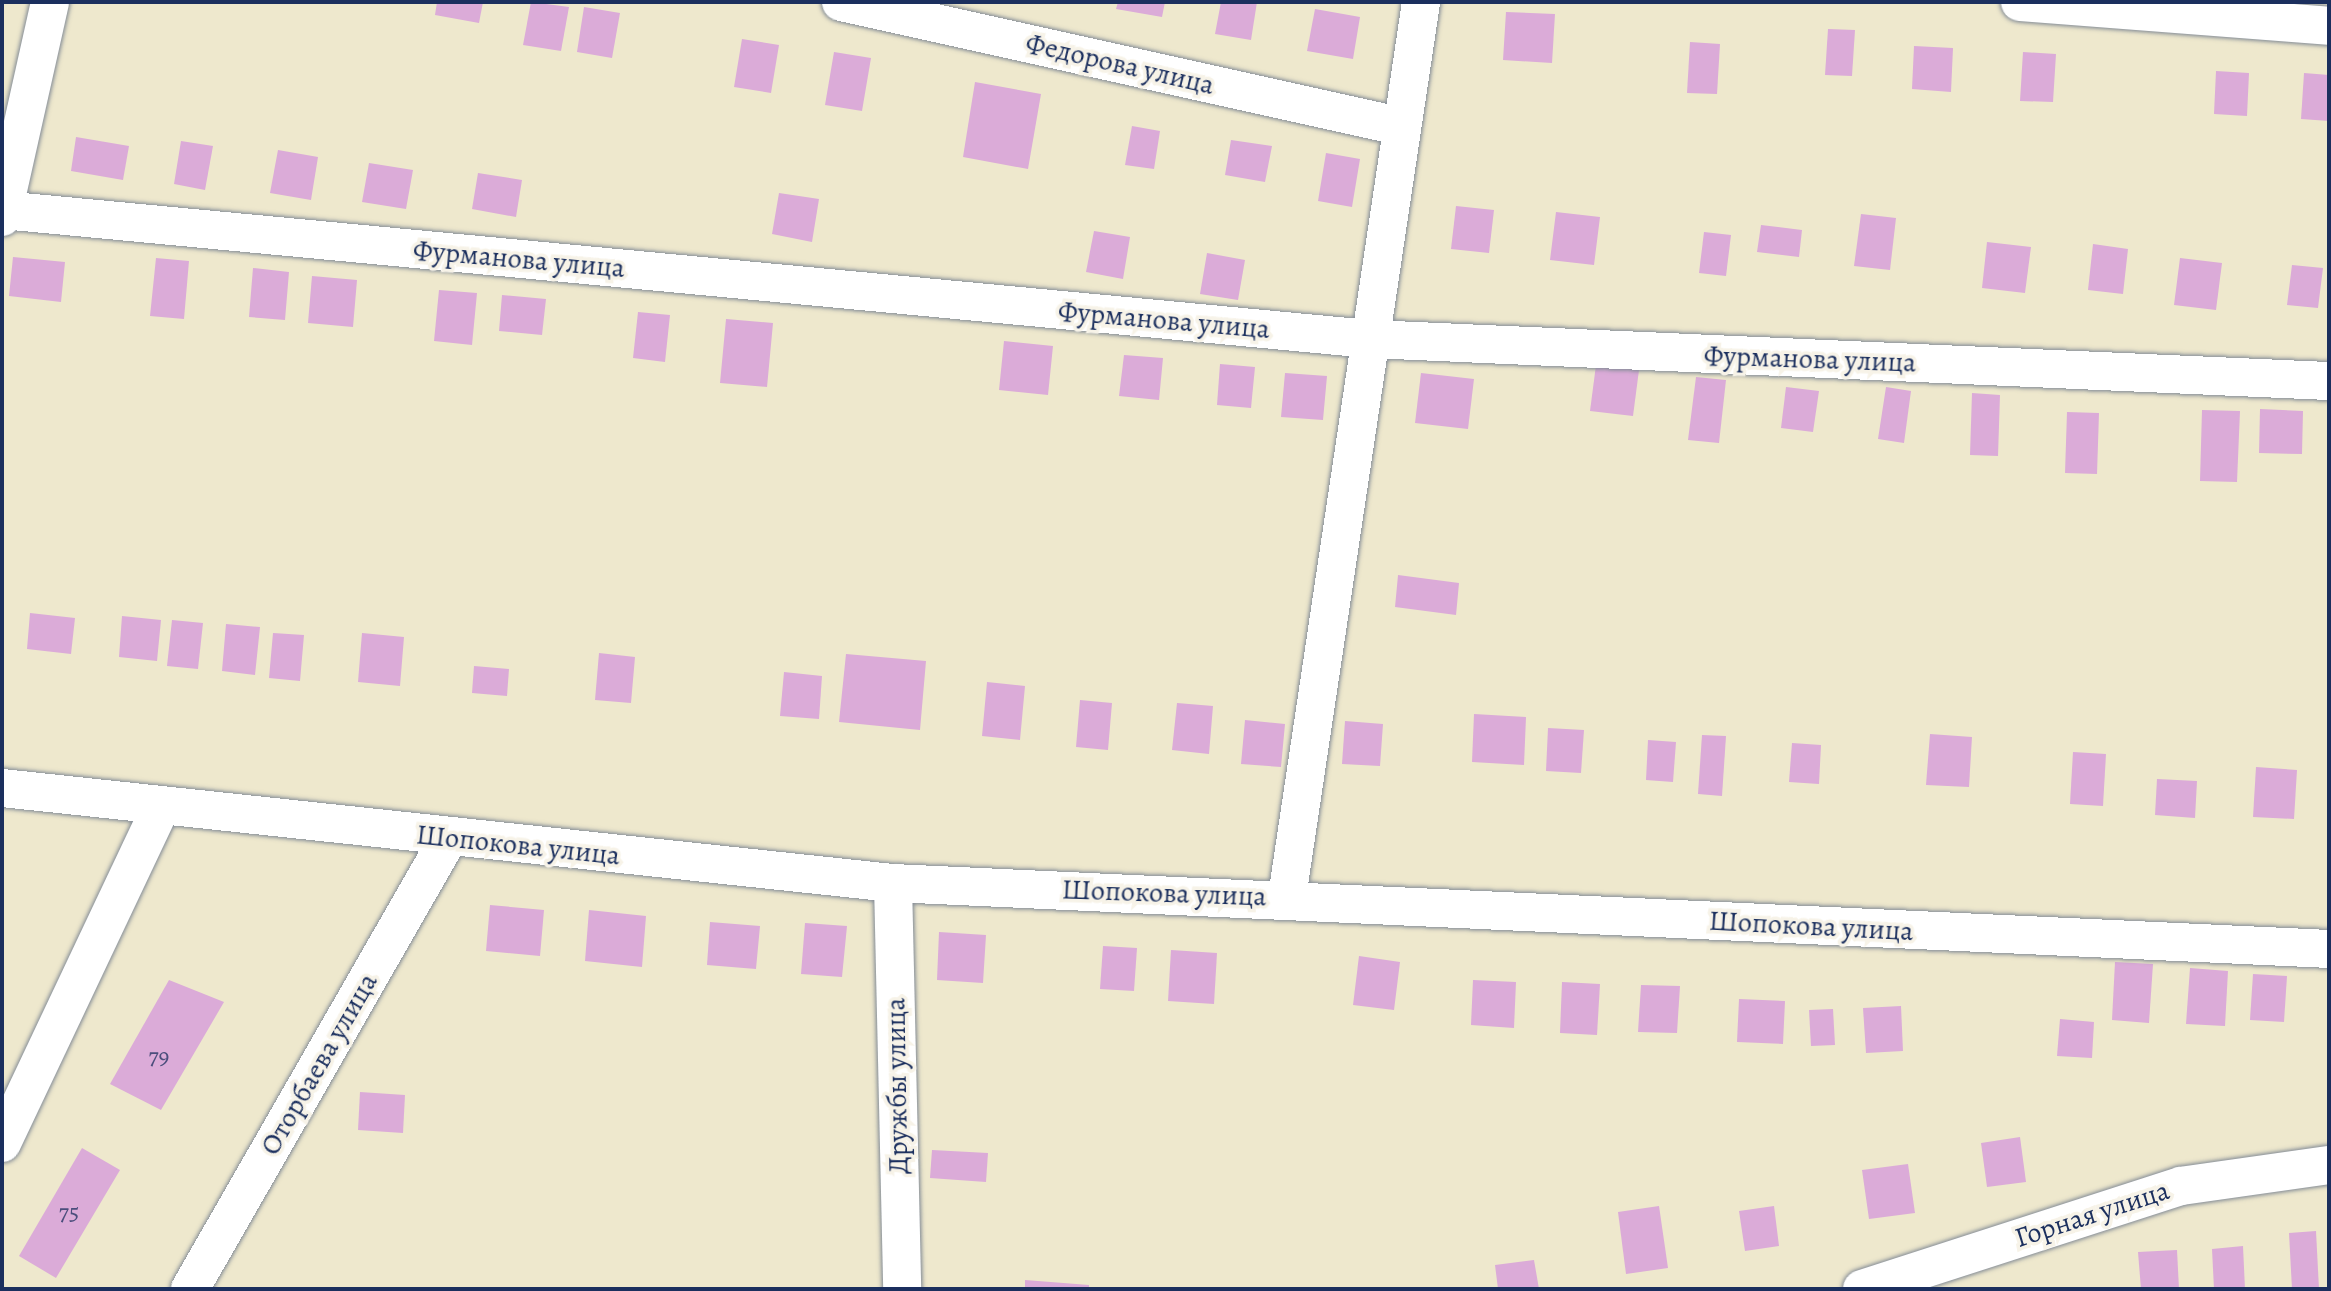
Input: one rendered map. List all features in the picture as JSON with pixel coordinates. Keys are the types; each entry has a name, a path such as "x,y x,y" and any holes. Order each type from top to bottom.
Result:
{"street":[{"path":"4,213 50,2"},
{"name":"Федорова улица","path":"841,2 1399,126"},
{"path":"1287,897 1399,126 1421,2"},
{"path":"2020,2 2329,26"},
{"name":"Фурманова улица","path":"4,213 1370,339 2329,381"},
{"name":"Шопокова улица","path":"2,788 448,839 893,883 1287,897 2329,949"},
{"path":"2,1143 161,806"},
{"name":"Оторбаева улица","path":"190,1289 448,839"},
{"name":"Дружбы улица","path":"893,883 902,1289"},
{"name":"Горная улица","path":"1862,1289 2181,1186 2329,1165"}],"building":[{"path":"437,2 483,2 479,23 435,15"},
{"path":"531,2 569,7 561,51 523,45"},
{"path":"1118,2 1165,2 1162,17 1116,9"},
{"path":"1221,2 1257,2 1251,40 1215,34"},
{"path":"584,7 620,13 612,58 577,52"},
{"path":"1315,9 1360,17 1353,59 1307,51"},
{"path":"1506,12 1555,14 1552,63 1503,60"},
{"path":"1828,29 1855,30 1852,76 1825,75"},
{"path":"742,39 779,45 771,93 734,87"},
{"path":"1690,42 1720,44 1717,94 1687,93"},
{"path":"1914,46 1953,48 1951,92 1912,89"},
{"path":"834,52 871,58 862,111 825,105"},
{"path":"2023,52 2056,54 2053,102 2020,101"},
{"path":"2216,71 2249,73 2247,116 2214,114"},
{"path":"2304,73 2329,75 2329,121 2301,119"},
{"path":"975,82 1041,94 1028,169 963,157"},
{"path":"1132,126 1160,131 1154,169 1125,165"},
{"path":"76,137 129,146 123,180 71,171"},
{"path":"1231,140 1272,146 1265,182 1225,175"},
{"path":"181,141 213,146 205,190 174,184"},
{"path":"278,150 318,157 311,200 270,193"},
{"path":"1326,153 1360,159 1352,207 1318,201"},
{"path":"369,163 413,170 406,209 362,202"},
{"path":"478,173 522,180 516,217 472,209"},
{"path":"779,193 819,199 812,242 772,234"},
{"path":"1456,206 1494,210 1489,253 1451,249"},
{"path":"1556,212 1600,217 1594,265 1550,260"},
{"path":"1861,214 1896,218 1890,270 1854,266"},
{"path":"1761,225 1802,230 1799,257 1757,252"},
{"path":"1094,231 1130,237 1123,279 1086,272"},
{"path":"1704,232 1731,235 1726,276 1699,273"},
{"path":"1987,242 2031,247 2025,293 1982,288"},
{"path":"2093,244 2128,249 2123,294 2088,290"},
{"path":"1207,253 1245,260 1238,300 1200,294"},
{"path":"13,257 65,262 61,302 9,296"},
{"path":"156,258 189,261 184,319 150,316"},
{"path":"2180,258 2222,263 2216,310 2174,305"},
{"path":"2292,265 2323,268 2318,308 2287,305"},
{"path":"253,268 289,272 285,320 249,317"},
{"path":"312,276 357,280 353,327 308,323"},
{"path":"439,290 477,293 472,345 434,341"},
{"path":"502,295 546,299 542,335 499,331"},
{"path":"638,312 670,315 665,362 633,358"},
{"path":"726,319 773,323 767,387 720,383"},
{"path":"1004,341 1053,346 1048,395 999,390"},
{"path":"1124,355 1163,358 1159,400 1119,396"},
{"path":"1220,364 1255,367 1251,408 1217,405"},
{"path":"1596,365 1639,370 1633,416 1590,411"},
{"path":"1285,373 1327,376 1323,420 1281,417"},
{"path":"1421,373 1474,379 1468,429 1415,423"},
{"path":"1696,377 1726,380 1719,443 1688,440"},
{"path":"1786,387 1819,391 1813,432 1781,428"},
{"path":"1886,387 1911,391 1904,443 1878,439"},
{"path":"1972,393 2000,395 1998,456 1970,455"},
{"path":"2260,409 2303,411 2302,454 2259,453"},
{"path":"2202,410 2240,411 2237,482 2200,481"},
{"path":"2067,412 2099,413 2097,474 2065,473"},
{"path":"1398,575 1459,583 1456,615 1395,607"},
{"path":"30,613 75,618 71,654 27,649"},
{"path":"122,616 161,620 157,661 119,657"},
{"path":"172,620 203,623 198,669 167,666"},
{"path":"226,624 260,627 255,675 222,671"},
{"path":"273,633 304,635 300,681 269,678"},
{"path":"362,633 404,637 400,686 358,682"},
{"path":"599,653 635,657 631,703 595,700"},
{"path":"846,654 926,661 920,730 839,722"},
{"path":"474,666 509,669 507,696 472,693"},
{"path":"784,672 822,676 819,719 780,716"},
{"path":"987,682 1025,686 1020,740 982,736"},
{"path":"1080,700 1112,703 1108,750 1076,747"},
{"path":"1177,703 1213,706 1209,754 1172,750"},
{"path":"1474,714 1526,717 1524,765 1472,762"},
{"path":"1245,720 1285,724 1281,767 1241,764"},
{"path":"1345,721 1383,724 1380,766 1342,764"},
{"path":"1548,728 1584,730 1581,773 1546,771"},
{"path":"1930,734 1972,737 1969,787 1926,785"},
{"path":"1702,735 1726,736 1722,796 1698,794"},
{"path":"1648,740 1676,742 1673,782 1646,780"},
{"path":"1792,743 1821,745 1819,784 1789,782"},
{"path":"2073,752 2106,754 2103,806 2070,804"},
{"path":"2256,767 2297,770 2294,819 2253,817"},
{"path":"2157,779 2197,781 2195,818 2155,815"},
{"path":"490,905 544,910 540,956 486,951"},
{"path":"589,910 646,916 642,967 585,961"},
{"path":"710,922 760,926 756,969 707,965"},
{"path":"805,923 847,926 842,977 801,974"},
{"path":"939,932 986,935 983,983 937,980"},
{"path":"1103,946 1137,948 1134,991 1100,989"},
{"path":"1171,950 1217,953 1214,1004 1168,1001"},
{"path":"1359,956 1400,962 1394,1010 1353,1005"},
{"path":"2115,962 2153,964 2149,1023 2112,1020"},
{"path":"2190,968 2228,971 2225,1026 2186,1024"},
{"path":"2253,974 2287,976 2284,1022 2250,1020"},
{"path":"169,980 224,1002 161,1110 110,1084"},
{"path":"1473,980 1516,982 1514,1028 1471,1025"},
{"path":"1562,982 1600,984 1597,1035 1560,1033"},
{"path":"1641,985 1680,986 1677,1033 1638,1032"},
{"path":"1739,999 1785,1001 1783,1044 1737,1042"},
{"path":"1901,1006 1903,1051 1866,1053 1863,1008"},
{"path":"1833,1009 1835,1045 1811,1046 1809,1010"},
{"path":"2060,1019 2094,1022 2092,1058 2057,1056"},
{"path":"360,1092 405,1095 403,1133 358,1130"},
{"path":"2020,1137 2026,1182 1987,1187 1981,1143"},
{"path":"82,1148 120,1170 56,1278 19,1256"},
{"path":"932,1150 988,1153 986,1182 930,1178"},
{"path":"1908,1164 1915,1213 1869,1219 1862,1170"},
{"path":"1659,1206 1668,1268 1626,1274 1618,1212"},
{"path":"1774,1206 1779,1246 1745,1251 1739,1211"},
{"path":"2316,1231 2319,1289 2292,1289 2289,1233"},
{"path":"2243,1246 2245,1289 2214,1289 2212,1249"},
{"path":"2177,1250 2179,1289 2141,1289 2138,1252"},
{"path":"1534,1260 1539,1289 1498,1289 1495,1265"},
{"path":"1025,1280 1089,1285 1089,1289 1025,1289"}]}
